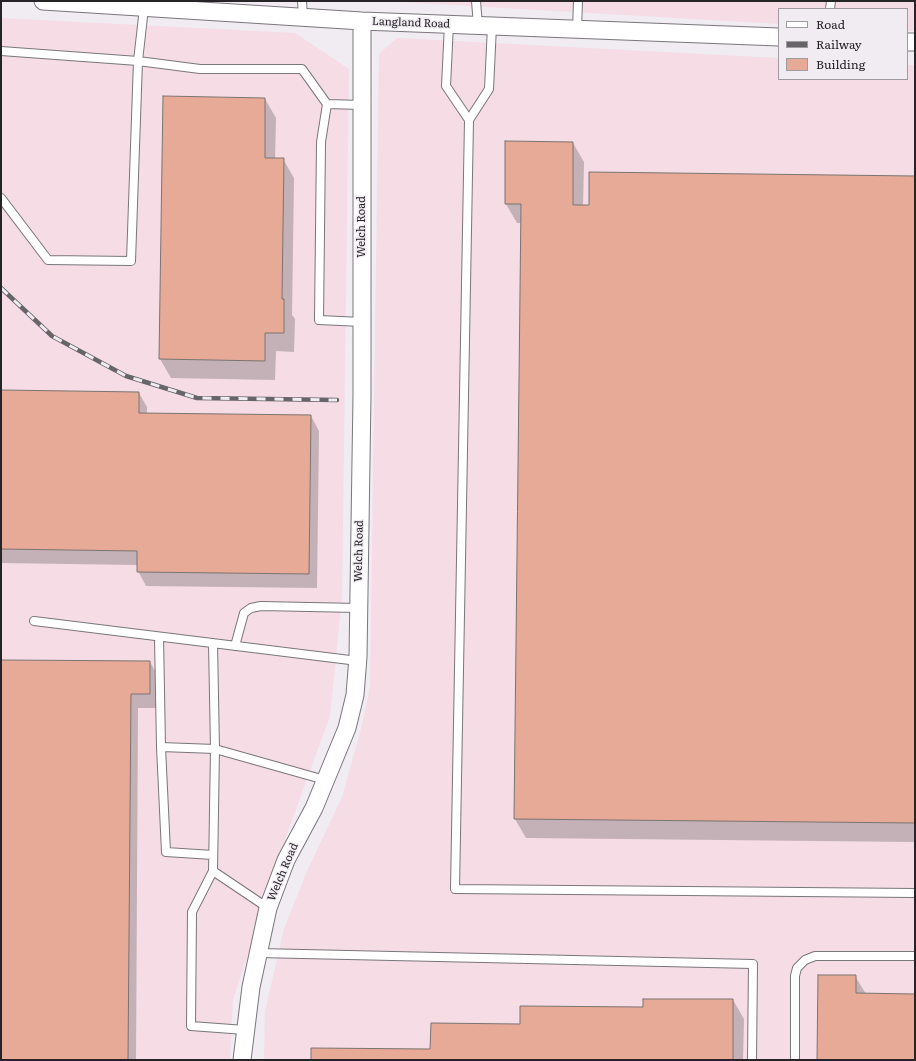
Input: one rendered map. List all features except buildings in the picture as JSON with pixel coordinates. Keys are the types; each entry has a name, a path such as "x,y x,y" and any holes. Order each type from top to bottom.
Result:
{"street":[{"name":"Langland Road","path":"43,1 302,9 362,21 778,37"},
{"name":"Welch Road","path":"242,1060 245,1030 258,953 268,908 286,860 314,808 347,728 355,695 358,661 362,322 362,21"}],"lane":[{"path":"476,1 485,26 489,89 469,120 455,890 915,893"},
{"path":"577,29 578,1"},
{"path":"1,198 48,260 131,261 139,5"},
{"path":"449,24 446,86 469,120"},
{"path":"1,51 138,60 200,69 302,69 327,104 321,142 319,320 362,322"},
{"path":"327,104 362,105"},
{"path":"235,646 244,613 251,608 261,606 358,608"},
{"path":"34,621 358,661"},
{"path":"159,637 161,747 166,852 213,855"},
{"path":"213,643 215,749 213,871 192,912 191,1026 245,1030"},
{"path":"161,747 215,749 325,780"},
{"path":"213,871 268,908"},
{"path":"258,953 753,964 752,1060"},
{"path":"795,1060 795,976 798,968 805,960 815,956 915,956"}],"shaded area":[{"path":"383,1 915,1 915,31 908,31 908,8 778,8 778,24"},
{"path":"1,18 295,33 349,69 342,598 330,716 288,831 233,1000 230,1060 1,1060"},
{"path":"397,38 778,58 778,80 908,80 908,65 915,65 915,1060 264,1060 265,1011 284,929 307,871 342,797 360,733 370,688 379,54"}],"railway":[{"path":"1,288 52,336 126,376 197,398 337,400"}]}
